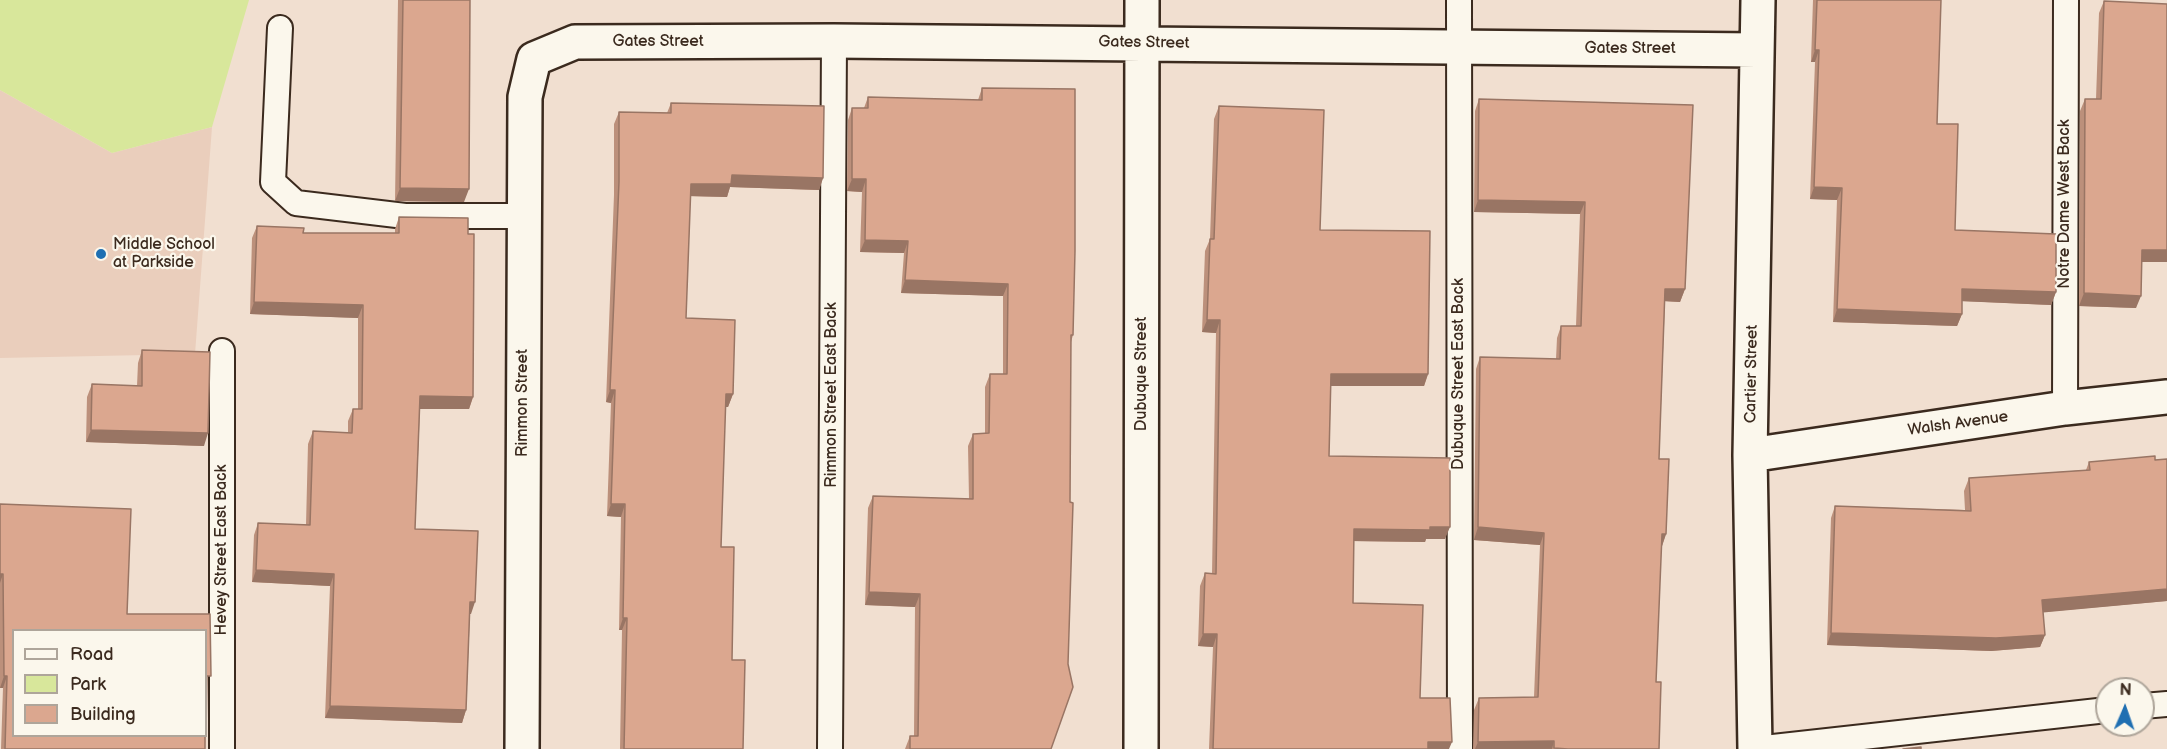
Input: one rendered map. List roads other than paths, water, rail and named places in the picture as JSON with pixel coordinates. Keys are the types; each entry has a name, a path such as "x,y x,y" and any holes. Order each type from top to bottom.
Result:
{"street":[{"name":"Dubuque Street","path":"1141,749 1142,0"},
{"name":"Cartier Street","path":"1755,749 1750,455 1758,0"},
{"name":"Gates Street","path":"534,59 575,42 1143,43 1757,50"},
{"name":"Rimmon Street","path":"522,749 525,97 534,59"},
{"name":"Walsh Avenue","path":"1750,455 2065,408 2167,397"}],"lane":[{"name":"Dubuque Street East Back","path":"1459,0 1460,749"},
{"name":"Notre Dame West Back","path":"2065,408 2066,0"},
{"path":"280,28 273,182 296,203 405,216 524,216"},
{"name":"Rimmon Street East Back","path":"830,749 834,41"},
{"name":"Hevey Street East Back","path":"222,351 222,749"},
{"path":"1755,749 2095,711"}],"place":[{"name":"Middle School at Parkside","path":"101,254"}]}
